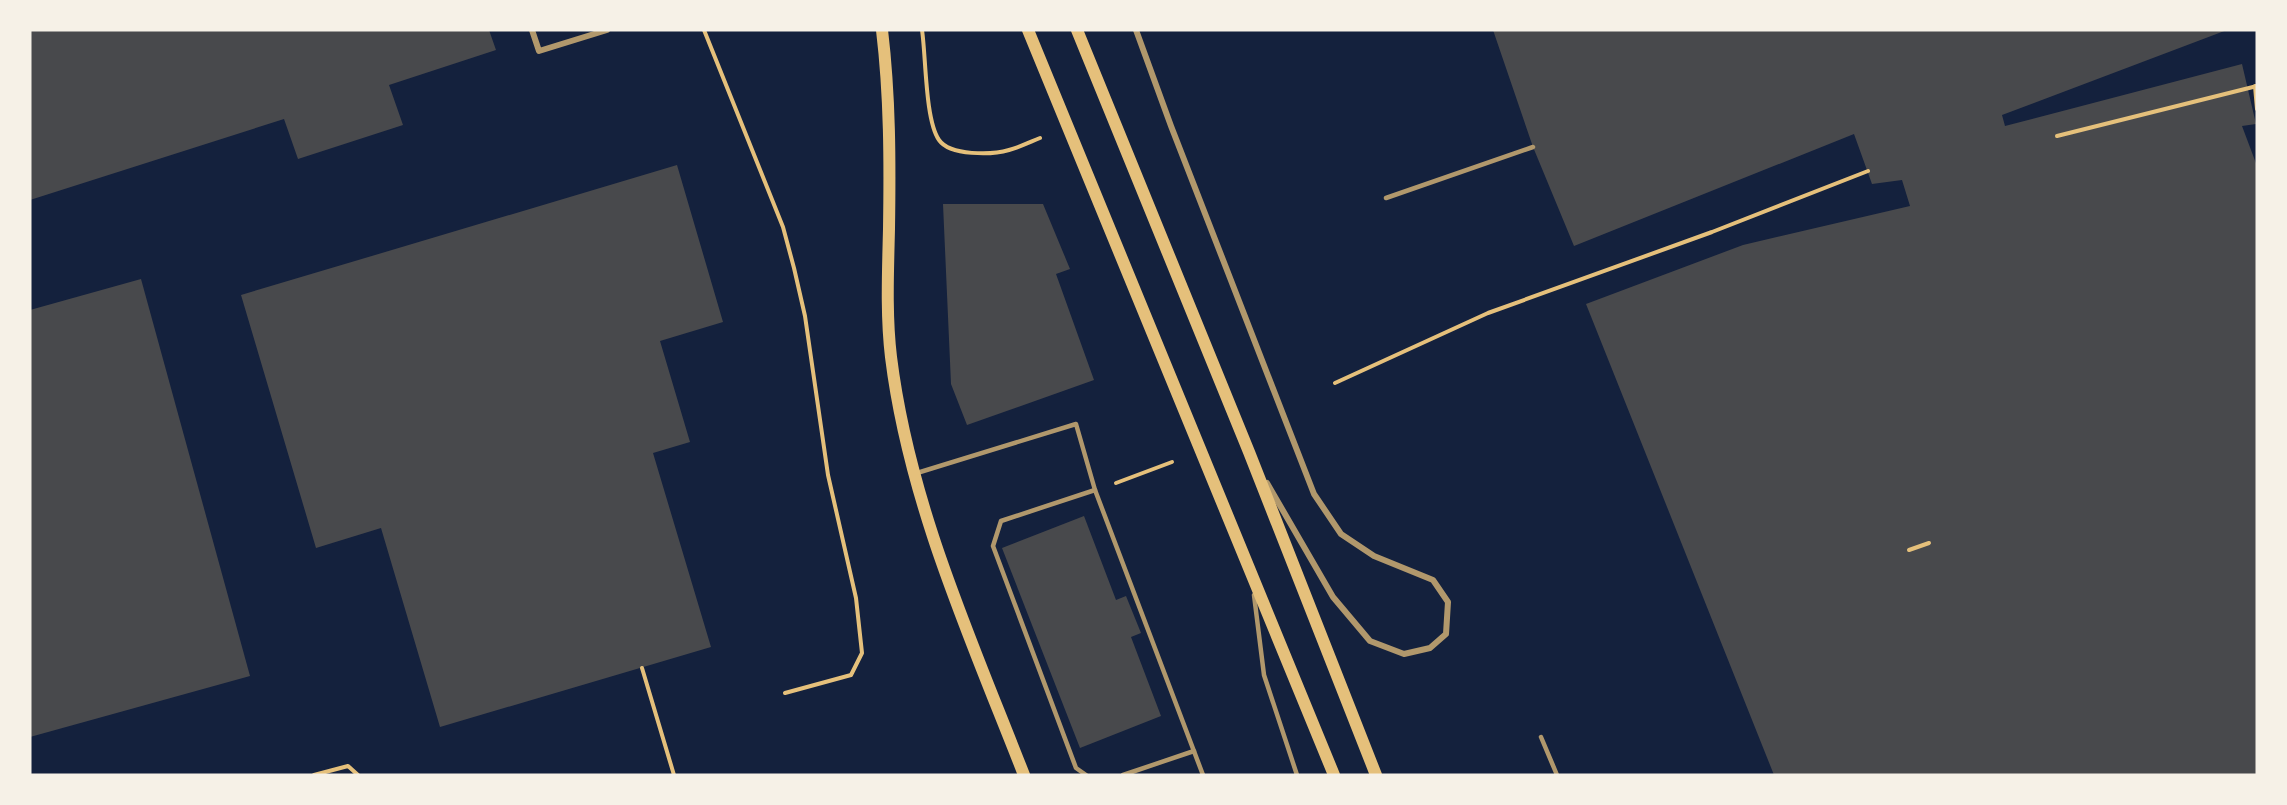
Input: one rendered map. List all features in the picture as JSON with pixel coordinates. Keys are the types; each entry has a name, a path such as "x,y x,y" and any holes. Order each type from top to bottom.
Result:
{"main road":[{"path":"882,30 889,92 890,127 888,284 890,353 899,415 913,474 935,545 1024,775"},
{"path":"1028,30 1334,775"},
{"path":"1077,30 1249,452 1376,775"}],"street":[{"path":"532,30 539,51 607,30"},
{"path":"1136,30 1314,494 1341,534 1374,556 1432,580 1448,602 1446,634 1430,648 1404,654 1370,641 1333,597 1249,452"}],"lane":[{"path":"1386,198 1533,147"},
{"path":"913,474 1076,424 1095,490 1203,775"},
{"path":"1086,775 1076,768 993,546 1001,521 1095,490"},
{"path":"1252,577 1264,675 1297,775"},
{"path":"1541,737 1557,775"},
{"path":"1123,775 1194,751"}],"path":[{"path":"704,30 783,227 792,258 805,316 828,475 856,598 862,652 851,675 786,693"},
{"path":"922,30 930,112 939,140 946,147 960,152 1008,151 1040,138"},
{"path":"2057,136 2256,86 2257,109"},
{"path":"1335,383 1488,313 1712,232 1868,171"},
{"path":"1095,490 1172,462"},
{"path":"1909,550 1929,543"},
{"path":"642,668 674,775"},
{"path":"314,775 348,766 358,775"}],"building":[{"path":"30,30 489,30 496,50 389,85 403,125 298,159 284,119 30,200"},
{"path":"1493,30 2227,30 2002,115 2005,126 2242,64 2256,124 2242,126 2257,166 2257,775 1774,775 1586,304 1743,245 1910,206 1902,180 1872,184 1854,134 1574,246 1533,147"},
{"path":"677,165 723,322 660,341 690,442 653,453 711,647 440,727 381,528 316,548 241,295"},
{"path":"943,204 1043,204 1070,269 1056,274 1094,380 967,425 951,384"},
{"path":"141,279 250,676 30,737 30,310"},
{"path":"1084,516 1116,600 1126,596 1141,633 1131,637 1161,716 1080,748 1002,548"}]}
